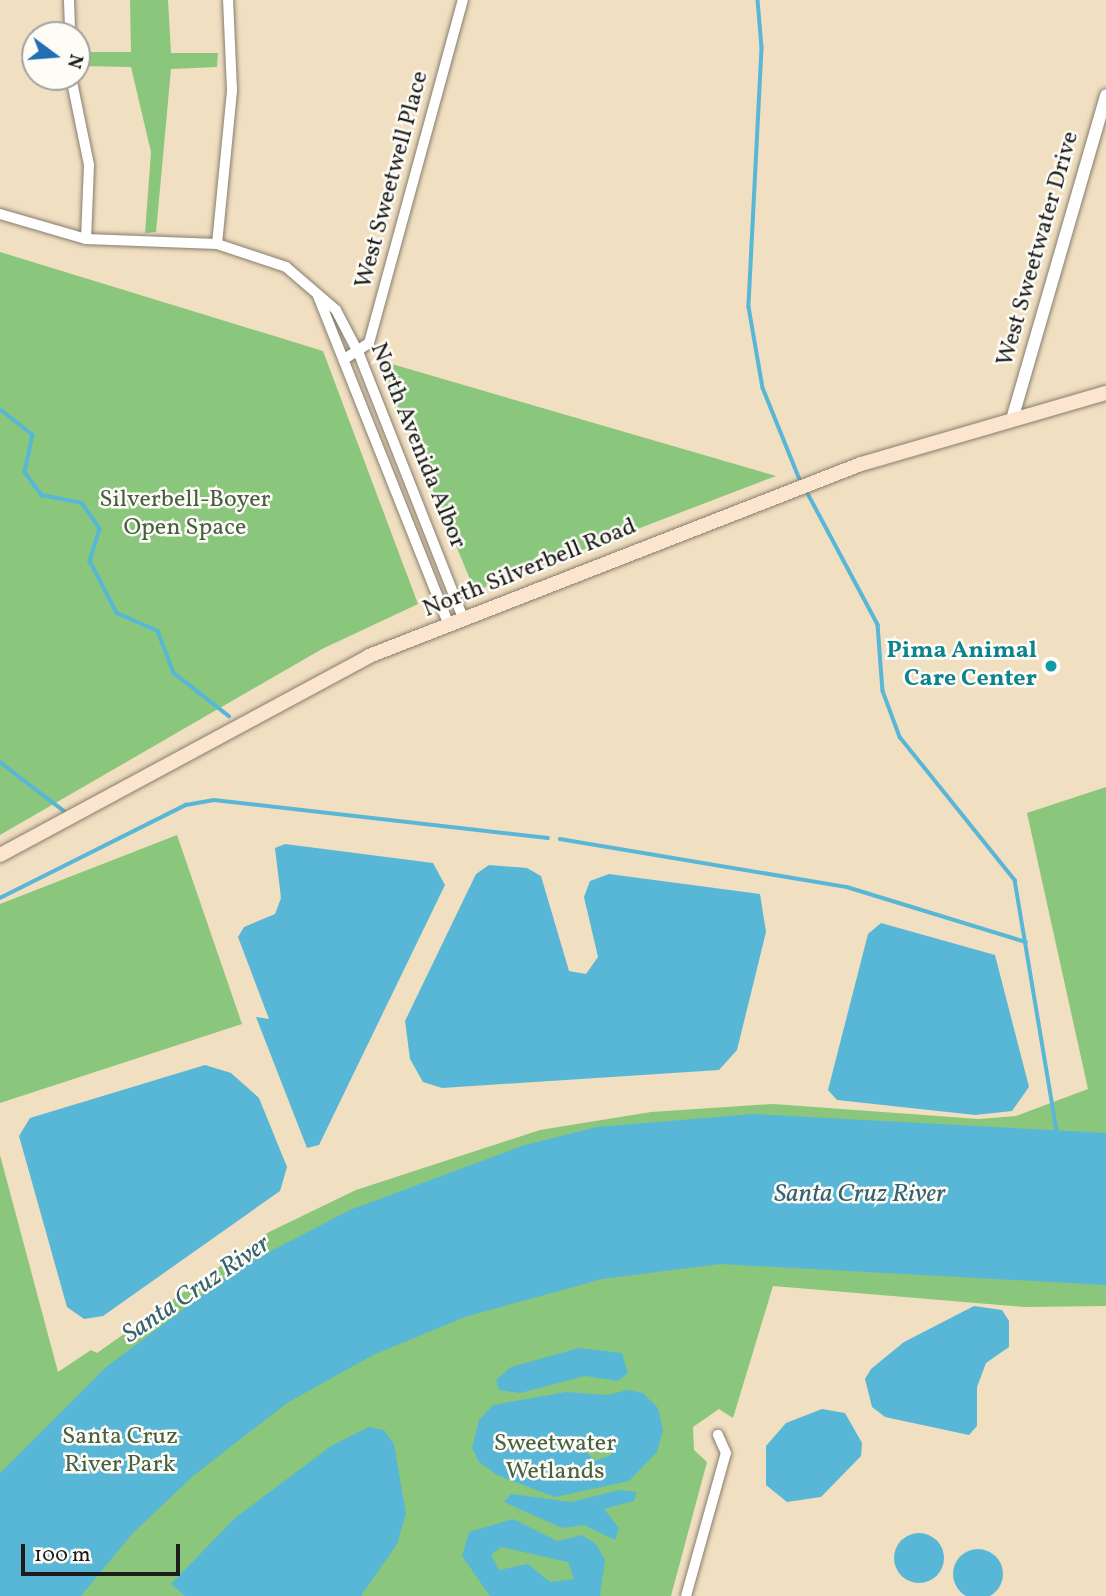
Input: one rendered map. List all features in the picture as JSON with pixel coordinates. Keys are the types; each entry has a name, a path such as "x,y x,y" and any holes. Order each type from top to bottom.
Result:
{"main road":[{"name":"North Silverbell Road","path":"0,855 79,817 316,681 861,464 1013,415 1106,393"}],"street":[{"path":"69,0 70,21"},
{"path":"217,244 232,90 228,0"},
{"name":"West Sweetwell Place","path":"359,354 369,343 463,0"},
{"path":"74,91 89,165 86,239"},
{"name":"West Sweetwater Drive","path":"1013,415 1106,95"},
{"name":"North Avenida Albor","path":"0,214 86,239 217,244 286,267 336,310 359,354 464,621"},
{"name":"North Avenida Albor","path":"318,295 346,358 449,626"},
{"path":"346,358 359,354"},
{"path":"371,425 385,420"},
{"path":"687,1596 726,1453 718,1435"}],"green space":[{"path":"130,0 168,0 171,53 218,53 217,67 171,69 156,232 145,233 151,152 131,67 91,66 91,52 131,52"},
{"name":"Silverbell-Boyer Open Space","path":"0,252 323,351 418,604 322,649 0,835"},
{"path":"378,360 776,476 475,591"},
{"name":"Santa Cruz River Park","path":"1106,787 1106,1306 1024,1307 773,1286 733,1418 719,1409 693,1427 694,1450 707,1462 671,1596 0,1596 0,1155 58,1372 91,1350 97,1353 269,1232 356,1190 540,1130 651,1112 773,1104 979,1119 1016,1116 1088,1089 1027,813"},
{"path":"177,835 242,1024 0,1103 0,904"}],"water":[{"path":"285,844 433,863 445,885 319,1145 307,1148 256,1017 269,1019 238,937 244,927 275,914 281,898 275,848"},
{"path":"489,865 527,868 541,876 569,971 586,974 598,957 584,897 590,881 609,874 760,894 766,932 737,1050 719,1070 442,1088 423,1082 410,1059 405,1021 476,874"},
{"path":"881,923 995,955 1029,1087 1012,1111 975,1115 837,1100 828,1090 868,934"},
{"path":"205,1065 231,1073 259,1098 287,1167 280,1191 103,1316 84,1319 67,1307 19,1136 30,1118"},
{"name":"Santa Cruz River","path":"753,1114 1106,1133 1106,1285 720,1264 602,1279 465,1317 373,1355 287,1403 193,1476 132,1534 81,1596 0,1596 0,1473 105,1368 237,1269 350,1210 525,1145 597,1127"},
{"path":"974,1306 1002,1310 1009,1321 1009,1347 986,1363 977,1387 977,1426 969,1435 885,1417 872,1407 865,1379 871,1369 904,1342"},
{"path":"579,1348 622,1353 628,1373 618,1381 585,1376 520,1393 499,1390 496,1380 511,1367"},
{"path":"628,1390 643,1393 658,1408 663,1430 657,1452 629,1481 555,1497 497,1475 479,1462 472,1448 479,1420 493,1405 566,1392 607,1395","holes":["614,1438 611,1455 595,1461 577,1442"]},
{"path":"822,1409 845,1413 862,1443 861,1456 821,1497 787,1502 766,1485 766,1446 786,1423"},
{"path":"369,1427 384,1430 394,1444 406,1514 397,1544 361,1596 185,1596 171,1584 235,1518 331,1446"},
{"path":"619,1490 637,1492 634,1501 604,1509 619,1528 615,1540 584,1525 562,1528 504,1502 511,1494 571,1502"},
{"path":"513,1519 557,1541 582,1535 596,1544 605,1560 600,1596 490,1596 462,1556 469,1532","holes":["501,1547 568,1562 574,1579 550,1582 528,1564 499,1570 491,1555"]},
{"path":"919,1533 937,1540 944,1558 937,1576 919,1583 901,1576 894,1558 901,1540"},
{"path":"978,1549 996,1556 1003,1574 996,1592 978,1599 960,1592 953,1574 960,1556"}],"waterway":[{"path":"758,0 762,48 749,307 763,388 801,482"},
{"path":"0,409 33,435 25,472 42,495 82,503 100,529 90,561 117,613 158,631 174,673 229,716"},
{"path":"805,488 878,625 883,691 900,737 1015,880 1058,1136"},
{"path":"0,762 64,811"},
{"path":"0,898 186,805 214,800 548,838"},
{"path":"560,839 847,887 1026,942"}],"place":[{"name":"Pima Animal Care Center","path":"1051,666"}],"park label":[{"name":"Sweetwater Wetlands","path":"555,1459"}]}
